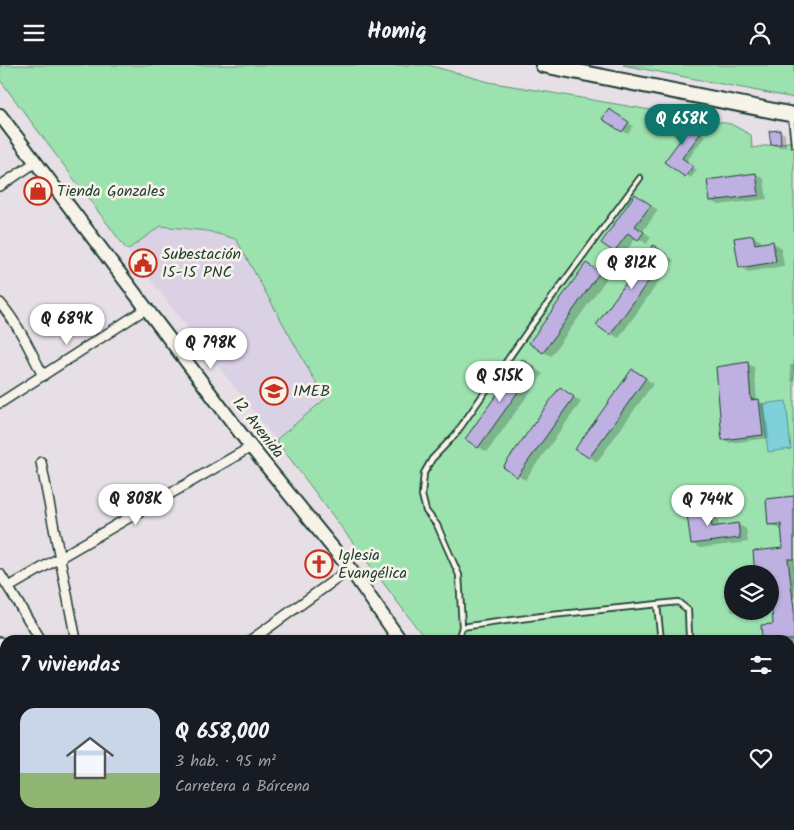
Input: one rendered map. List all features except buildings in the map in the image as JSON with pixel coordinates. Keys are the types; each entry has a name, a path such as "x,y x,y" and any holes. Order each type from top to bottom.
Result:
{"main road":[{"path":"543,65 792,114"},
{"name":"12 Avenida","path":"0,115 251,447 350,569 396,635"}],"street":[{"path":"0,186 36,162"},
{"path":"0,303 30,350 43,376"},
{"path":"0,403 147,308"},
{"path":"9,587 61,555 251,447"},
{"path":"41,462 61,555 75,635"},
{"path":"258,635 350,569"},
{"path":"1,577 38,635"}],"lane":[{"path":"792,114 794,144"},
{"path":"460,635 462,627 459,575 437,525 426,511 422,495 424,473 432,459 454,435 640,178"},
{"path":"462,627 542,616 678,602 686,607 689,635"},
{"path":"656,605 660,635"}],"shaded area":[{"path":"161,226 207,231 236,239 312,373 325,400 276,440 127,250"}],"green space":[{"path":"0,65 428,65 489,82 731,124 751,135 752,148 794,141 794,635 422,635 276,440 325,399 236,239 207,231 161,226 127,250 0,80"},
{"path":"623,65 794,65 794,98"}],"water":[{"path":"786,401 791,449 768,452 762,404"}],"place":[{"name":"Tienda Gonzales","path":"38,191"},
{"name":"Subestación 15-15 PNC","path":"143,263"},
{"name":"IMEB","path":"274,391"},
{"name":"Iglesia Evangélica","path":"319,564"}]}
